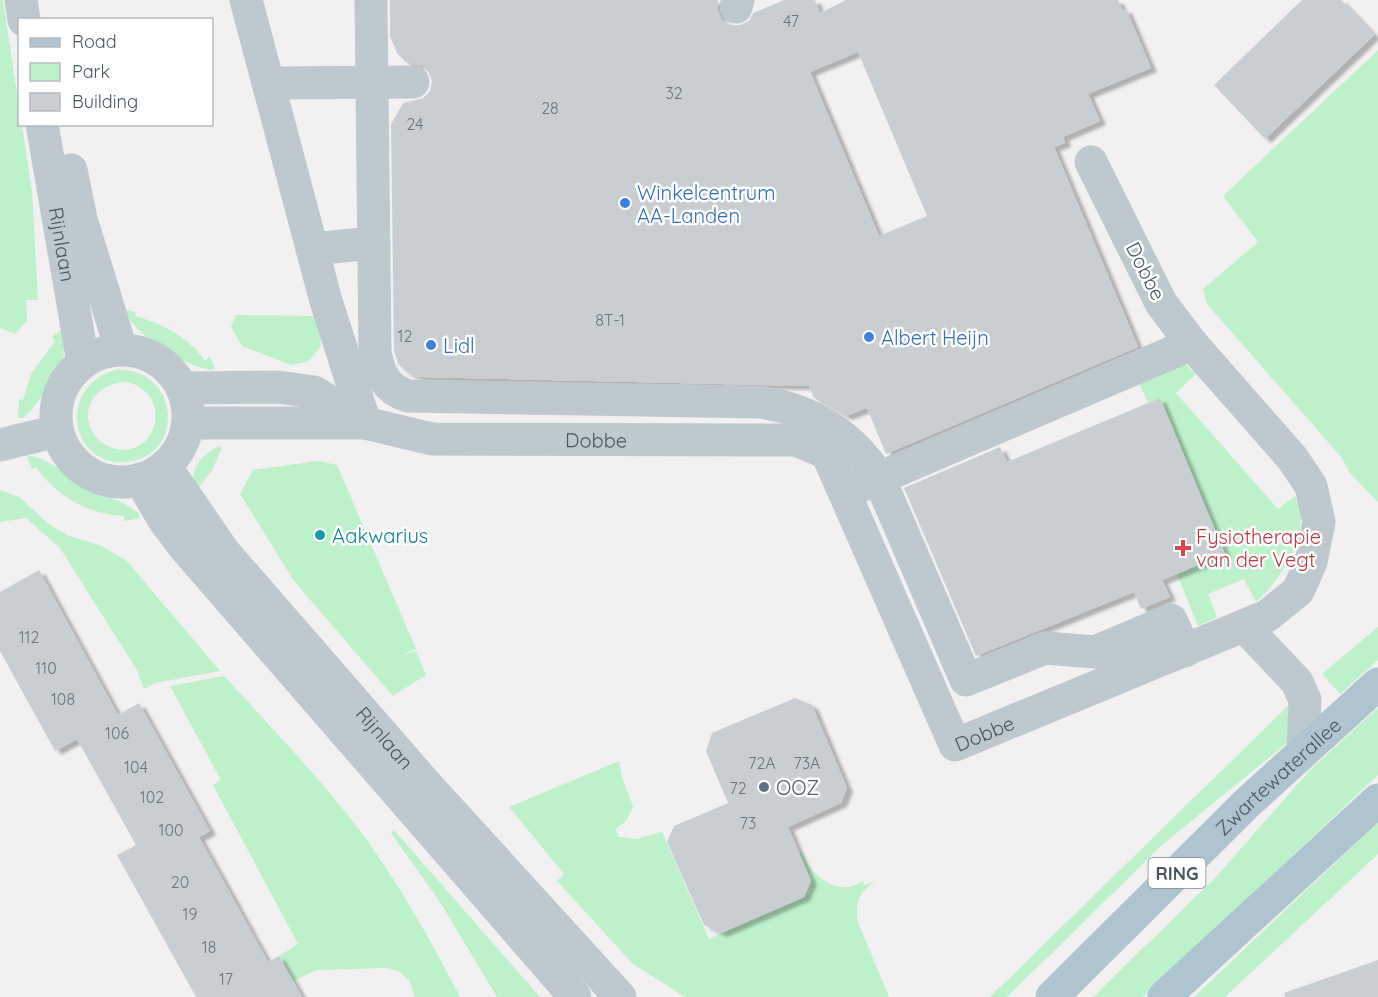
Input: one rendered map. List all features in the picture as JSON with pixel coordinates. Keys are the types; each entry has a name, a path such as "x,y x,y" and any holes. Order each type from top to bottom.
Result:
{"main road":[{"name":"Zwartewaterallee","path":"1052,997 1246,804 1378,684"},
{"path":"1164,997 1378,800"}],"street":[{"path":"21,0 24,18"},
{"path":"43,0 46,18"},
{"path":"246,0 312,249 365,423 389,407 396,392"},
{"path":"371,0 375,352 378,368 386,383 396,392 408,396 761,402 787,406 811,415 828,433 849,440 867,459 879,478 966,680 1045,648 1095,652 1171,620 1185,651"},
{"path":"268,83 413,82"},
{"name":"Rijnlaan","path":"42,126 83,362"},
{"name":"Rijnlaan","path":"62,126 81,219 121,349"},
{"name":"Dobbe","path":"188,423 365,423 432,439 796,440 828,433 846,492 955,745 1267,616 1298,591 1311,562 1319,522 1311,486 1293,459 1192,344 1161,303 1091,162"},
{"path":"312,249 374,243"},
{"path":"846,492 1192,344"},
{"path":"121,349 146,353 168,367 182,388 187,405 188,423 180,447 152,473 117,482 83,470 67,453 57,431 56,405 65,381 83,362 107,351 121,349"},
{"name":"Dobbe","path":"182,388 279,387 314,392 365,423"},
{"path":"0,445 57,431"},
{"name":"Rijnlaan","path":"152,473 164,520 186,549 575,997"},
{"name":"Rijnlaan","path":"152,473 224,552 424,782 620,997"},
{"path":"1245,627 1297,682 1305,700 1303,752"}],"green space":[{"path":"0,0 3,0 18,100 18,126 22,126 32,192 38,300 26,300 27,321 15,334 0,328"},
{"path":"1378,50 1378,502 1350,473 1342,458 1207,304 1203,289 1258,242 1223,196"},
{"path":"126,310 136,312 135,316 174,332 190,344 205,360 210,357 215,369 194,365 164,349 137,328 129,319"},
{"path":"236,315 318,316 321,346 309,361 291,365 242,346 231,327"},
{"path":"61,330 65,344 61,363 36,404 23,418 18,418 19,399 23,400 31,374 55,341 52,337"},
{"path":"1185,364 1196,374 1176,393 1278,509 1295,496 1300,509 1301,523 1298,538 1284,568 1256,602 1244,579 1208,594 1217,617 1198,626 1177,574 1225,554 1160,398 1148,403 1138,381"},
{"path":"115,370 136,373 152,382 163,396 168,412 167,429 160,444 147,456 128,462 108,460 93,453 83,440 78,425 78,408 84,392 96,379","holes":["127,382 142,389 151,399 155,412 155,424 149,436 140,445 128,449 113,448 102,443 92,431 88,417 96,394 110,385"]},
{"path":"219,446 222,448 212,470 198,488 193,482 197,465 204,456"},
{"path":"31,456 53,465 84,487 126,505 139,514 140,518 124,521 124,516 98,512 74,502 44,478 36,467 32,469 27,457"},
{"path":"318,461 337,465 416,649 400,656 416,651 426,675 393,696 294,581 240,494 253,470"},
{"path":"0,490 19,497 50,525 69,536 99,545 126,560 220,671 155,683 144,689 137,670 60,548 26,518 0,522"},
{"path":"1378,627 1378,660 1340,694 1322,674"},
{"path":"224,676 312,772 361,832 414,913 460,997 415,997 409,980 398,971 386,968 317,970 293,981 279,956 298,944 213,785 221,780 170,686"},
{"path":"1295,699 1288,742 1162,845 1007,997 990,997"},
{"path":"1378,708 1378,775 1143,997 1093,997 1216,877 1310,770"},
{"path":"619,761 633,807 626,821 615,829 619,837 636,839 662,832 709,939 804,897 811,881 799,852 802,851 808,865 826,882 849,887 863,881 864,885 875,881 865,889 859,899 858,922 889,997 685,997 633,964 557,881 564,874 509,807"},
{"path":"1378,822 1378,854 1225,997 1194,997"},
{"path":"394,830 540,997 497,997 440,902 391,833"}],"building":[{"name":"Winkelcentrum AA-Landen","path":"390,0 718,0 718,11 722,20 730,25 740,25 749,21 753,13 784,0 815,0 820,13 846,0 1118,0 1122,10 1126,9 1151,68 1088,94 1100,121 1063,137 1065,143 1054,147 1138,347 886,454 867,408 846,416 814,398 809,386 418,377 408,373 398,364 394,350 391,124 403,103 423,98 430,91 432,81 423,66 407,63 397,53 390,36","holes":["858,52 927,216 879,236 810,72"]},
{"path":"1302,0 1341,0 1374,35 1265,139 1214,85"},
{"path":"1160,398 1225,554 1162,580 1170,597 1141,609 1134,592 976,656 904,488 1000,447 1007,462"},
{"path":"39,570 118,715 139,703 210,831 199,837 268,962 279,956 302,997 196,997 117,855 136,845 77,739 55,751 0,651 0,592"},
{"path":"795,698 812,705 847,788 841,803 788,827 811,881 804,897 721,933 704,925 667,842 674,826 728,803 706,751 712,733"},
{"path":"1378,960 1378,997 1285,997 1284,993"}],"place":[{"name":"Winkelcentrum AA-Landen","path":"625,203"},
{"name":"Albert Heijn","path":"869,337"},
{"name":"Lidl","path":"431,345"},
{"name":"Aakwarius","path":"320,535"},
{"name":"Fysiotherapie van der Vegt","path":"1183,548"},
{"name":"OOZ","path":"764,787"}]}
